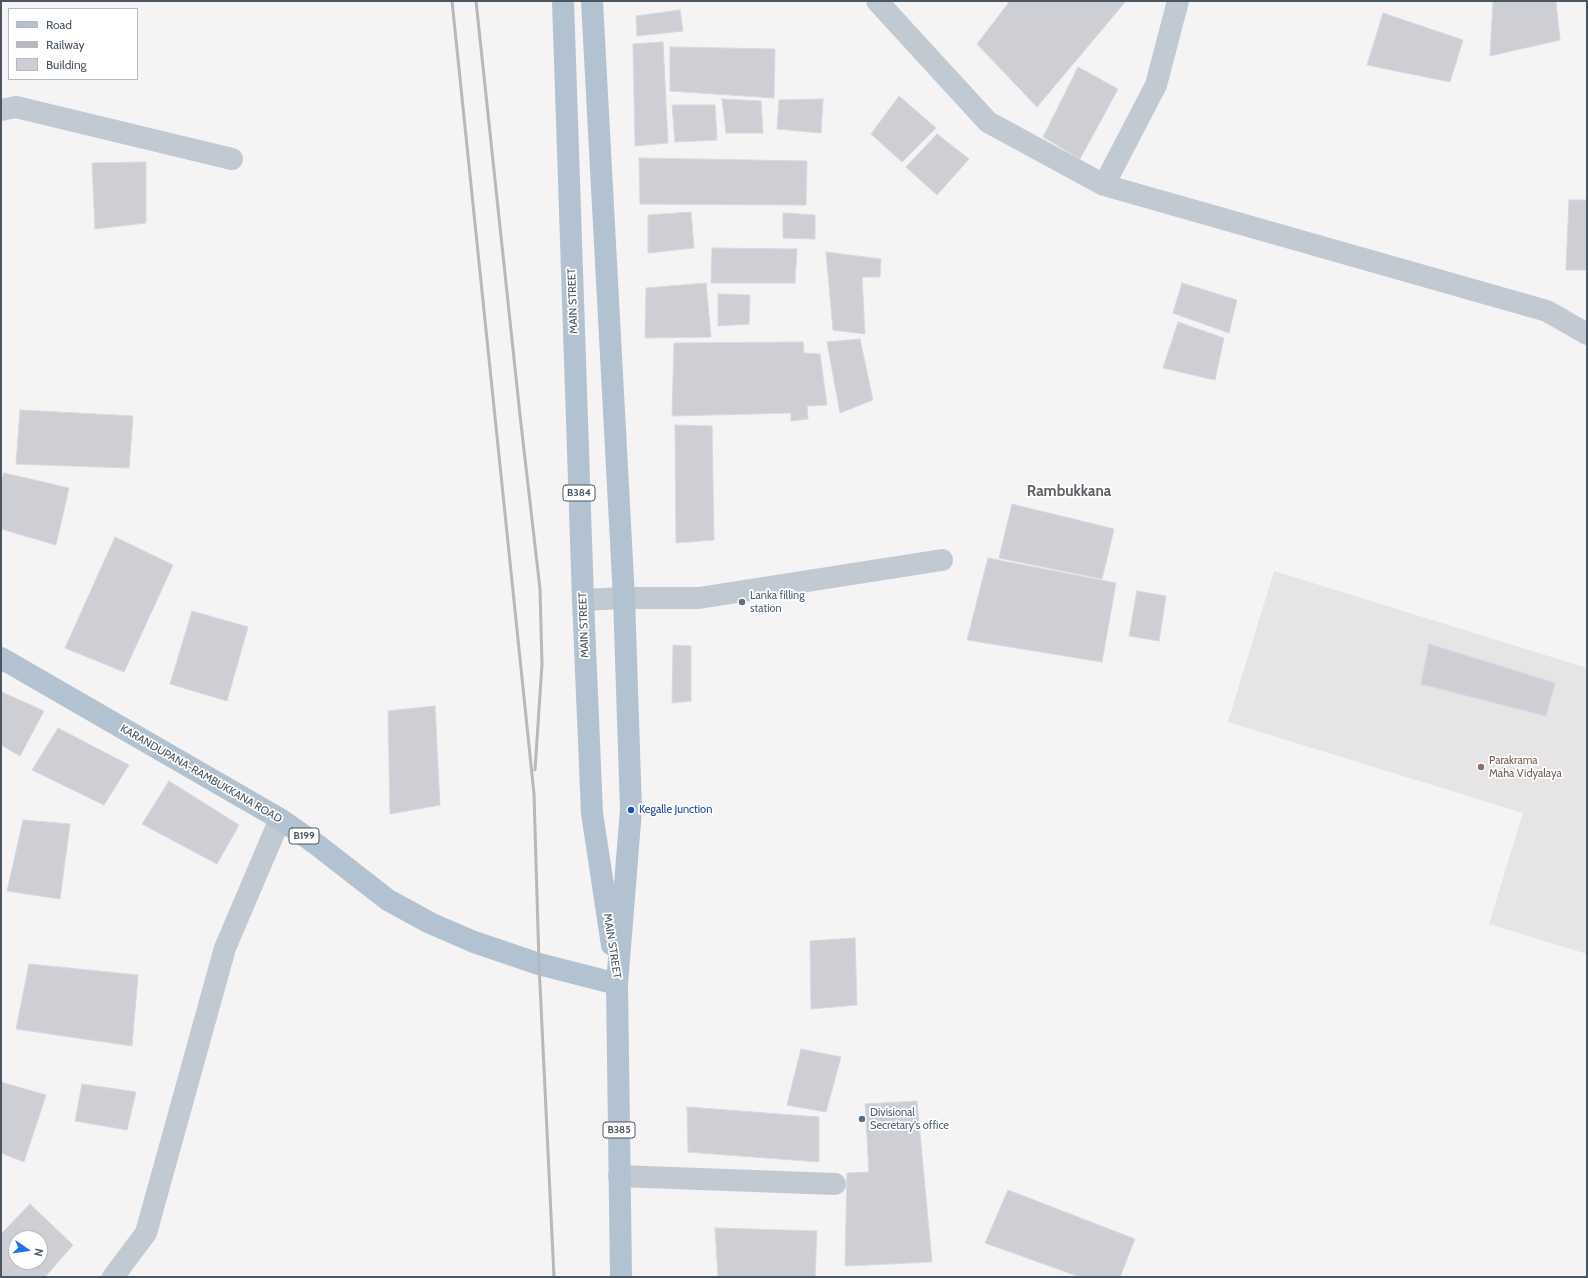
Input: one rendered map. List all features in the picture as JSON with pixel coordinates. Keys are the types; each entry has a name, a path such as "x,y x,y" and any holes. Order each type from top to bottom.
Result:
{"main road":[{"name":"MAIN STREET","path":"563,1 583,600 592,812 617,984"},
{"name":"MAIN STREET","path":"592,1 624,598 631,810 617,984"},
{"name":"KARANDUPANA-RAMBUKKANA ROAD","path":"1,658 280,819 316,844 388,900 430,923 474,942 539,964 617,984"},
{"name":"B385","path":"617,984 621,1277"}],"street":[{"path":"877,1 988,122 1104,185 1547,311 1587,334"},
{"path":"1104,185 1156,85 1178,1"},
{"path":"1,110 16,107 232,160"},
{"path":"583,600 624,598 699,598 942,560"},
{"path":"112,1277 146,1233 225,948 280,819"},
{"path":"619,1176 836,1184"}],"shaded area":[{"name":"Parakrama Maha Vidyalaya","path":"1274,571 1587,668 1587,954 1489,924 1523,813 1228,722"}],"building":[{"path":"1010,1 1126,1 1037,107 977,44"},
{"path":"1493,1 1556,1 1560,40 1490,56"},
{"path":"680,10 683,31 637,36 636,16"},
{"path":"1383,13 1463,40 1450,82 1367,65"},
{"path":"663,42 668,143 635,146 633,44"},
{"path":"670,47 775,49 774,98 670,91"},
{"path":"1078,67 1118,89 1080,159 1043,137"},
{"path":"899,96 936,128 902,162 871,134"},
{"path":"722,99 761,101 763,133 726,133"},
{"path":"823,99 821,133 777,129 779,100"},
{"path":"672,105 715,105 717,140 675,142"},
{"path":"937,134 969,159 937,195 906,167"},
{"path":"639,158 807,161 806,205 640,204"},
{"path":"146,162 146,223 95,229 92,163"},
{"path":"1569,200 1587,200 1587,270 1566,270"},
{"path":"691,212 694,248 648,253 648,215"},
{"path":"783,213 815,215 815,239 783,238"},
{"path":"712,248 797,249 795,283 711,283"},
{"path":"826,252 881,259 880,277 862,277 865,334 833,330"},
{"path":"706,283 711,337 645,338 646,288"},
{"path":"1182,283 1237,300 1229,333 1173,313"},
{"path":"718,294 750,295 749,324 718,326"},
{"path":"1178,322 1224,338 1215,380 1163,368"},
{"path":"860,339 873,400 840,413 827,342"},
{"path":"803,342 804,353 820,354 827,405 807,406 808,419 791,421 791,413 672,416 674,343"},
{"path":"20,410 133,416 129,468 16,464"},
{"path":"675,425 712,426 714,540 676,543"},
{"path":"4,473 69,488 56,545 1,529 1,481"},
{"path":"1012,504 1114,529 1102,579 999,558"},
{"path":"115,537 173,565 124,672 65,648"},
{"path":"988,558 1116,583 1102,662 967,640"},
{"path":"1137,591 1166,596 1159,641 1129,636"},
{"path":"192,611 248,627 227,701 170,684"},
{"path":"1429,644 1555,683 1546,716 1421,684"},
{"path":"673,645 691,646 691,701 672,703"},
{"path":"2,692 44,711 20,756 1,745"},
{"path":"435,706 440,805 390,814 388,711"},
{"path":"58,728 129,765 104,805 32,770"},
{"path":"169,781 239,825 217,864 142,824"},
{"path":"23,820 70,824 60,899 7,891"},
{"path":"855,938 857,1005 811,1009 810,941"},
{"path":"29,964 138,975 132,1046 16,1029"},
{"path":"801,1049 841,1057 826,1112 787,1105"},
{"path":"1,1082 46,1095 24,1162 1,1153"},
{"path":"82,1084 136,1092 127,1130 75,1121"},
{"path":"917,1101 932,1262 845,1266 847,1173 869,1172 865,1104"},
{"path":"687,1107 819,1117 819,1162 688,1152"},
{"path":"1008,1190 1135,1239 1120,1277 1080,1277 985,1243"},
{"path":"30,1204 73,1245 45,1277 1,1277 1,1234"},
{"path":"715,1228 817,1231 815,1277 718,1277"}],"railway":[{"path":"452,1 534,794 539,964 554,1277"},
{"path":"476,1 540,589 542,664 535,770"}],"place":[{"name":"Lanka filling station","path":"742,602"},
{"name":"Parakrama Maha Vidyalaya","path":"1481,767"},
{"name":"Kegalle Junction","path":"631,810"},
{"name":"Divisional Secretary's office","path":"862,1119"}],"district":[{"name":"Rambukkana","path":"1069,492"}]}
